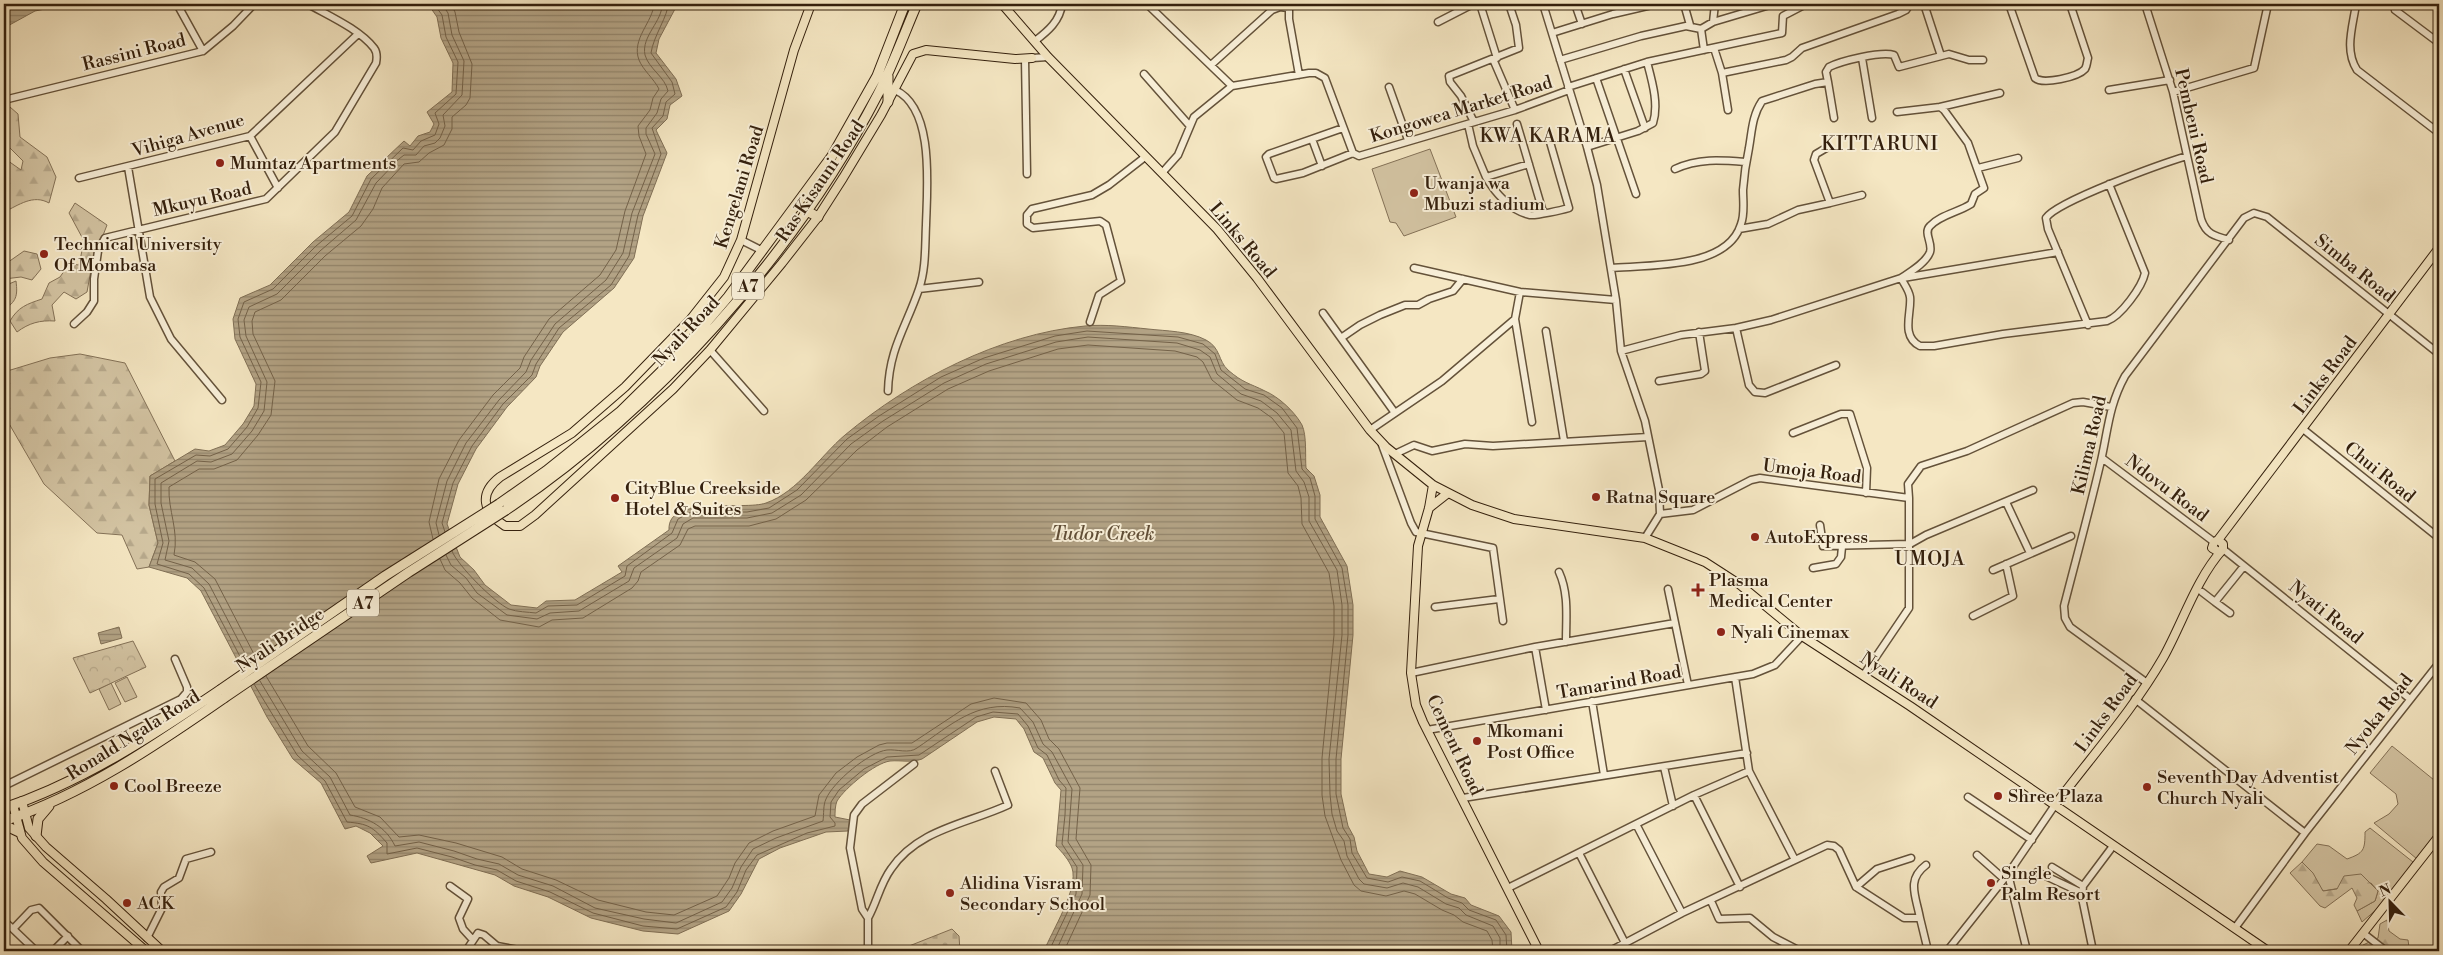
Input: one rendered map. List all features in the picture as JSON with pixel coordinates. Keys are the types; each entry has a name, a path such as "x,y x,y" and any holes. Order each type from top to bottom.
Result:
{"highway":[{"name":"Nyali Road","path":"502,507 631,402 701,329 764,251 817,180 859,111 877,76 904,4"},
{"name":"Nyali Road","path":"502,507 574,461 641,403 714,326 791,234 869,110 889,71 917,4"},
{"path":"888,102 889,71"},
{"path":"807,211 818,217"},
{"name":"Nyali Bridge","path":"222,694 409,572 502,507"},
{"name":"Ronald Ngala Road","path":"8,806 102,765 222,694"},
{"name":"Ronald Ngala Road","path":"4,821 54,801 120,767 222,694"},
{"path":"36,836 38,819 54,801"},
{"path":"4,825 19,832"}],"main road":[{"name":"Kengelani Road","path":"524,524 513,528 505,526 488,508 486,496 490,486 500,477 572,432 626,387 701,308 724,278 741,240 794,50 811,4"},
{"name":"Links Road","path":"1002,4 1048,57 1217,229 1370,430 1381,442 1433,485 1452,495"},
{"name":"Ras Kisauni Road","path":"524,524 655,407 710,350 818,217 888,102 911,56 920,51 1028,59"},
{"name":"Links Road","path":"2055,805 2147,683 2163,657 2218,546 2234,519 2439,248"},
{"name":"Cement Road","path":"1433,485 1429,508 1420,534 1411,673 1416,705 1539,951"},
{"path":"1429,508 1452,495"},
{"name":"Nyali Road","path":"1452,495 1514,519 1645,538 1705,562 1739,584 1802,636 1910,706 2265,950"},
{"path":"22,801 29,828 36,836 162,951"},
{"path":"8,806 15,817 19,832 43,862 146,951"},
{"path":"2349,951 2439,836"}],"street":[{"path":"176,4 203,51"},
{"name":"Rassini Road","path":"4,100 203,51 233,26 254,4"},
{"path":"308,4 358,34"},
{"path":"1035,41 1051,29 1062,4"},
{"path":"1147,4 1232,86"},
{"path":"1438,22 1473,4"},
{"path":"1480,4 1495,59 1515,110"},
{"path":"1508,4 1520,47 1495,59 1449,76 1450,82 1461,96 1471,123 1473,146 1494,192 1516,208 1531,215 1570,207 1550,142"},
{"path":"1543,4 1568,89 1588,147 1597,185 1611,268 1621,351 1645,421 1659,490 1660,514 1645,538"},
{"path":"1575,4 1582,24"},
{"path":"1552,33 1613,14 1656,4"},
{"path":"1684,4 1690,26"},
{"path":"1713,22 1715,4"},
{"name":"Kongowea Market Road","path":"1162,173 1178,155 1194,116 1232,86 1298,74 1316,73 1325,78 1352,153 1359,156 1515,110 1596,78 1647,62 1782,32 1783,16 1806,4"},
{"path":"1722,73 1786,60 1802,48 1898,14 1906,10 1910,4"},
{"path":"1924,4 1941,56"},
{"path":"2009,4 2035,78 2046,82 2079,73 2085,69 2087,63 2088,58 2070,4"},
{"name":"Pembeni Road","path":"2145,4 2170,80 2197,205 2205,230 2214,236 2229,240"},
{"path":"2173,92 2251,70 2256,64 2268,4"},
{"path":"2356,4 2349,49 2351,61 2357,70 2439,133"},
{"path":"1560,60 1641,36 1690,26 1701,29 1713,22 1770,5"},
{"path":"1211,65 1272,10 1289,6 1298,74"},
{"path":"2395,10 2439,43"},
{"path":"1701,29 1704,50"},
{"name":"Mkuyu Road","path":"74,324 87,312 94,300 94,280 98,251 105,238 139,228 262,201 278,188 335,132 376,63 374,49 358,34"},
{"name":"Vihiga Avenue","path":"78,178 250,136 358,34"},
{"path":"1714,48 1722,73 1728,110"},
{"path":"1027,174 1028,59 1042,49"},
{"path":"1834,118 1826,72 1828,67 1862,58 1892,54 1899,67 1950,54 1962,59 1983,60"},
{"name":"Ras Kisauni Road","path":"1028,59 1048,57"},
{"path":"1862,58 1872,118"},
{"path":"1588,147 1645,128 1653,123 1655,117 1653,84 1647,62"},
{"path":"1624,69 1645,128"},
{"path":"1144,74 1189,125"},
{"path":"1596,78 1636,194"},
{"path":"2109,90 2170,80"},
{"path":"1611,268 1698,260 1715,254 1726,246 1737,236 1742,222 1746,162 1753,133 1753,118 1762,101 1815,84 1828,82"},
{"path":"1389,87 1408,140"},
{"path":"888,391 891,360 919,289 924,267 927,159 922,133 912,104 904,95 894,90"},
{"path":"1897,112 1940,107 2000,93"},
{"path":"1901,278 1917,267 1929,254 1930,247 1927,232 1930,225 1971,204 1975,194 1984,188 1968,143 1948,113 1940,107"},
{"path":"1516,124 1543,212"},
{"path":"1343,128 1269,154 1267,160 1276,179 1322,166 1352,153"},
{"path":"250,136 278,188"},
{"path":"1312,139 1322,166"},
{"path":"1828,147 1816,154 1814,160 1830,203"},
{"path":"2088,325 2046,222 2048,214 2109,184 2187,156"},
{"path":"1090,322 1099,295 1121,281 1106,225 1100,221 1033,228 1027,224 1026,215 1032,209 1092,195 1109,185 1145,157"},
{"path":"1978,168 2018,158"},
{"path":"1675,169 1700,161 1746,162"},
{"path":"1486,177 1529,164"},
{"path":"128,167 150,298 170,339 222,400"},
{"path":"1901,278 1910,294 1907,321 1910,335 1920,346 1934,346 2003,334 2088,325 2113,318 2139,288 2145,273 2109,184"},
{"path":"1739,230 1768,224 1798,210 1862,194"},
{"name":"Simba Road","path":"2249,214 2254,213 2267,217 2439,354"},
{"name":"Kilima Road","path":"2147,683 2070,627 2065,618 2064,606 2102,458 2111,407 2125,376 2249,214"},
{"path":"741,240 764,251"},
{"path":"1621,351 1699,332 1736,328 1790,314 1901,278 2058,252"},
{"path":"1414,268 1520,292 1616,300"},
{"path":"1341,338 1360,325 1380,315 1405,305 1418,305 1453,291 1463,279"},
{"path":"919,289 979,282"},
{"path":"1520,292 1515,319 1532,422"},
{"path":"1322,313 1395,413"},
{"path":"1370,430 1442,381 1515,319"},
{"path":"1736,328 1749,385 1755,392 1765,393 1836,365"},
{"path":"1546,331 1564,441"},
{"path":"1659,381 1701,374 1705,371 1699,332"},
{"path":"710,350 764,411"},
{"path":"1862,676 1909,608 1910,544 1908,484 1921,466 1967,451 2073,404 2083,402 2111,407"},
{"path":"1793,433 1842,414 1850,414 1867,468 1866,493"},
{"name":"Chui Road","path":"2303,429 2439,538"},
{"path":"1395,454 1414,445 1432,451 1465,444 1493,446 1648,437"},
{"path":"1381,442 1414,529 1420,534 1492,547 1502,621"},
{"name":"Ndovu Road","path":"2102,458 2218,546"},
{"name":"Umoja Road","path":"1660,514 1693,510 1751,480 1760,478 1908,498"},
{"path":"1820,525 1823,546 1910,544 1926,535 2033,490"},
{"path":"2006,502 2030,553"},
{"path":"1993,570 2071,536"},
{"name":"Nyati Road","path":"2218,546 2410,698"},
{"path":"1813,568 1836,564 1841,556 1842,547"},
{"path":"1973,616 2013,596 2006,564"},
{"path":"2215,602 2244,566"},
{"path":"1559,572 1567,596 1566,642"},
{"path":"1668,589 1688,685"},
{"path":"2202,592 2230,613"},
{"path":"1435,607 1499,598"},
{"path":"1411,673 1535,647 1675,623"},
{"name":"Tamarind Road","path":"1428,730 1753,674 1774,665 1802,636"},
{"path":"1535,647 1546,710"},
{"path":"4,786 182,699 187,692 187,687 175,659"},
{"name":"Nyoka Road","path":"2235,928 2305,833 2439,663"},
{"path":"1734,677 1749,771 1795,860"},
{"path":"2135,699 2305,833"},
{"path":"1592,701 1604,775"},
{"path":"1462,798 1747,753"},
{"path":"868,918 862,909 850,848 854,816 862,804 914,764"},
{"path":"1664,767 1673,806"},
{"path":"868,951 868,918 890,869 909,849 934,834 1008,806 995,771"},
{"path":"1508,888 1694,795 1749,771"},
{"path":"1694,795 1740,887"},
{"path":"1968,797 2032,840"},
{"path":"1947,951 2006,876 2055,805"},
{"path":"1636,824 1682,913"},
{"path":"1610,951 1618,949 1625,943 1682,913 1827,845 1834,846 1839,850 1856,887 1904,918 1920,918"},
{"path":"2082,889 2114,846"},
{"path":"147,938 160,913 161,892 165,884 179,878 186,859 211,852"},
{"path":"1579,853 1625,943"},
{"path":"1977,855 2006,876 2027,951"},
{"path":"1856,887 1877,869 1911,858"},
{"path":"1926,865 1916,873 1913,881 1928,951"},
{"path":"2052,867 2082,889 2094,951"},
{"path":"2037,872 2082,889"},
{"path":"450,886 468,899 459,918 463,929 472,940"},
{"path":"1711,901 1719,919 1750,918 1777,940 1800,951"},
{"path":"13,929 34,907 39,908 82,951"},
{"path":"4,921 36,951"},
{"path":"466,951 478,933 497,946 524,951"},
{"path":"2363,933 2386,951"},
{"path":"53,951 68,936"}],"green space":[{"path":"10,107 18,114 20,137 47,157 56,177 49,203 32,200 4,212 4,158 21,170 23,161 4,142 4,121"},
{"name":"Uwanja wa Mbuzi stadium","path":"1430,149 1456,217 1404,236 1396,223 1390,222 1372,169"},
{"path":"75,203 107,225 92,264 87,292 76,299 64,292 52,305 55,321 35,323 17,332 10,321 16,312 27,304 42,299 49,283 60,277 69,264 79,265 84,241 69,213"},
{"path":"24,251 37,254 41,269 32,280 21,277 4,279 4,265"},
{"path":"16,281 17,291 15,298 4,310 4,286"},
{"path":"80,354 125,363 175,461 150,476 149,505 158,543 149,567 137,569 122,535 97,533 44,484 4,415 4,372 50,358"},
{"path":"133,641 146,667 90,693 73,658"},
{"path":"127,677 137,697 125,702 115,683"},
{"path":"111,683 121,704 109,710 99,689"},
{"path":"2392,746 2439,784 2439,831 2417,859 2374,823 2389,814 2398,804 2396,794 2370,773"},
{"path":"2370,828 2413,862 2385,902 2362,922 2357,911 2375,901 2378,891 2371,883 2323,891 2302,862 2317,844 2329,846 2347,859 2357,855 2364,847 2365,832"},
{"path":"2302,862 2313,873 2323,891 2337,889 2344,876 2361,874 2378,891 2375,901 2357,911 2354,905 2357,898 2352,888 2325,908 2320,906 2290,873"},
{"path":"2387,920 2389,931 2400,939 2408,940 2409,947 2415,948 2417,951 2361,951 2363,945 2378,938 2380,924"},
{"path":"952,929 959,936 960,951 903,951 904,948"}],"water":[{"path":"4,4 70,4 35,11 4,28"},
{"name":"Tudor Creek","path":"428,4 672,4 675,9 659,39 656,53 676,79 682,96 670,105 667,119 656,130 667,153 643,216 634,258 614,288 563,332 540,366 536,377 507,407 476,449 458,484 447,524 460,557 474,570 485,585 511,605 537,608 546,601 575,600 622,572 618,566 669,530 672,519 680,512 709,506 755,505 778,498 808,473 845,435 898,396 927,378 989,350 1053,331 1093,325 1170,331 1199,337 1211,343 1228,370 1242,380 1276,397 1299,420 1305,435 1306,468 1314,476 1320,495 1320,517 1347,566 1353,605 1353,635 1341,759 1341,794 1348,826 1354,837 1357,851 1369,874 1387,877 1400,871 1422,877 1451,894 1465,898 1471,905 1499,916 1511,932 1512,951 1044,951 1072,887 1072,868 1063,853 1056,846 1061,790 1055,783 1043,758 1034,752 1024,729 1016,719 994,717 977,722 922,759 890,761 869,771 853,783 837,801 835,817 850,820 848,831 826,832 780,848 759,859 741,894 729,911 678,934 643,931 591,918 548,897 514,886 495,875 417,853 371,863 367,856 383,846 370,833 356,826 345,829 321,783 293,759 267,717 201,591 187,578 149,567 158,543 149,505 150,476 195,449 209,451 225,445 243,424 254,406 256,384 235,339 233,319 240,298 270,285 313,242 349,212 367,176 404,141 410,146 418,136 430,132 434,124 427,112 452,92 453,63 441,38 437,17"},
{"path":"119,627 122,638 101,644 98,633"}],"place":[{"name":"Mumtaz Apartments","path":"220,163"},
{"name":"Uwanja wa Mbuzi stadium","path":"1414,193"},
{"name":"Technical University Of Mombasa","path":"44,254"},
{"name":"Ratna Square","path":"1596,497"},
{"name":"CityBlue Creekside Hotel & Suites","path":"615,498"},
{"name":"AutoExpress","path":"1755,537"},
{"name":"Plasma Medical Center","path":"1698,590"},
{"name":"Nyali Cinemax","path":"1721,632"},
{"name":"Mkomani Post Office","path":"1477,741"},
{"name":"Cool Breeze","path":"114,786"},
{"name":"Seventh Day Adventist Church Nyali","path":"2147,787"},
{"name":"Shree Plaza","path":"1998,796"},
{"name":"Single Palm Resort","path":"1991,883"},
{"name":"Alidina Visram Secondary School","path":"950,893"},
{"name":"ACK","path":"127,903"}],"district":[{"name":"KWA KARAMA","path":"1548,135"},
{"name":"KITTARUNI","path":"1880,143"},
{"name":"UMOJA","path":"1930,558"}]}
